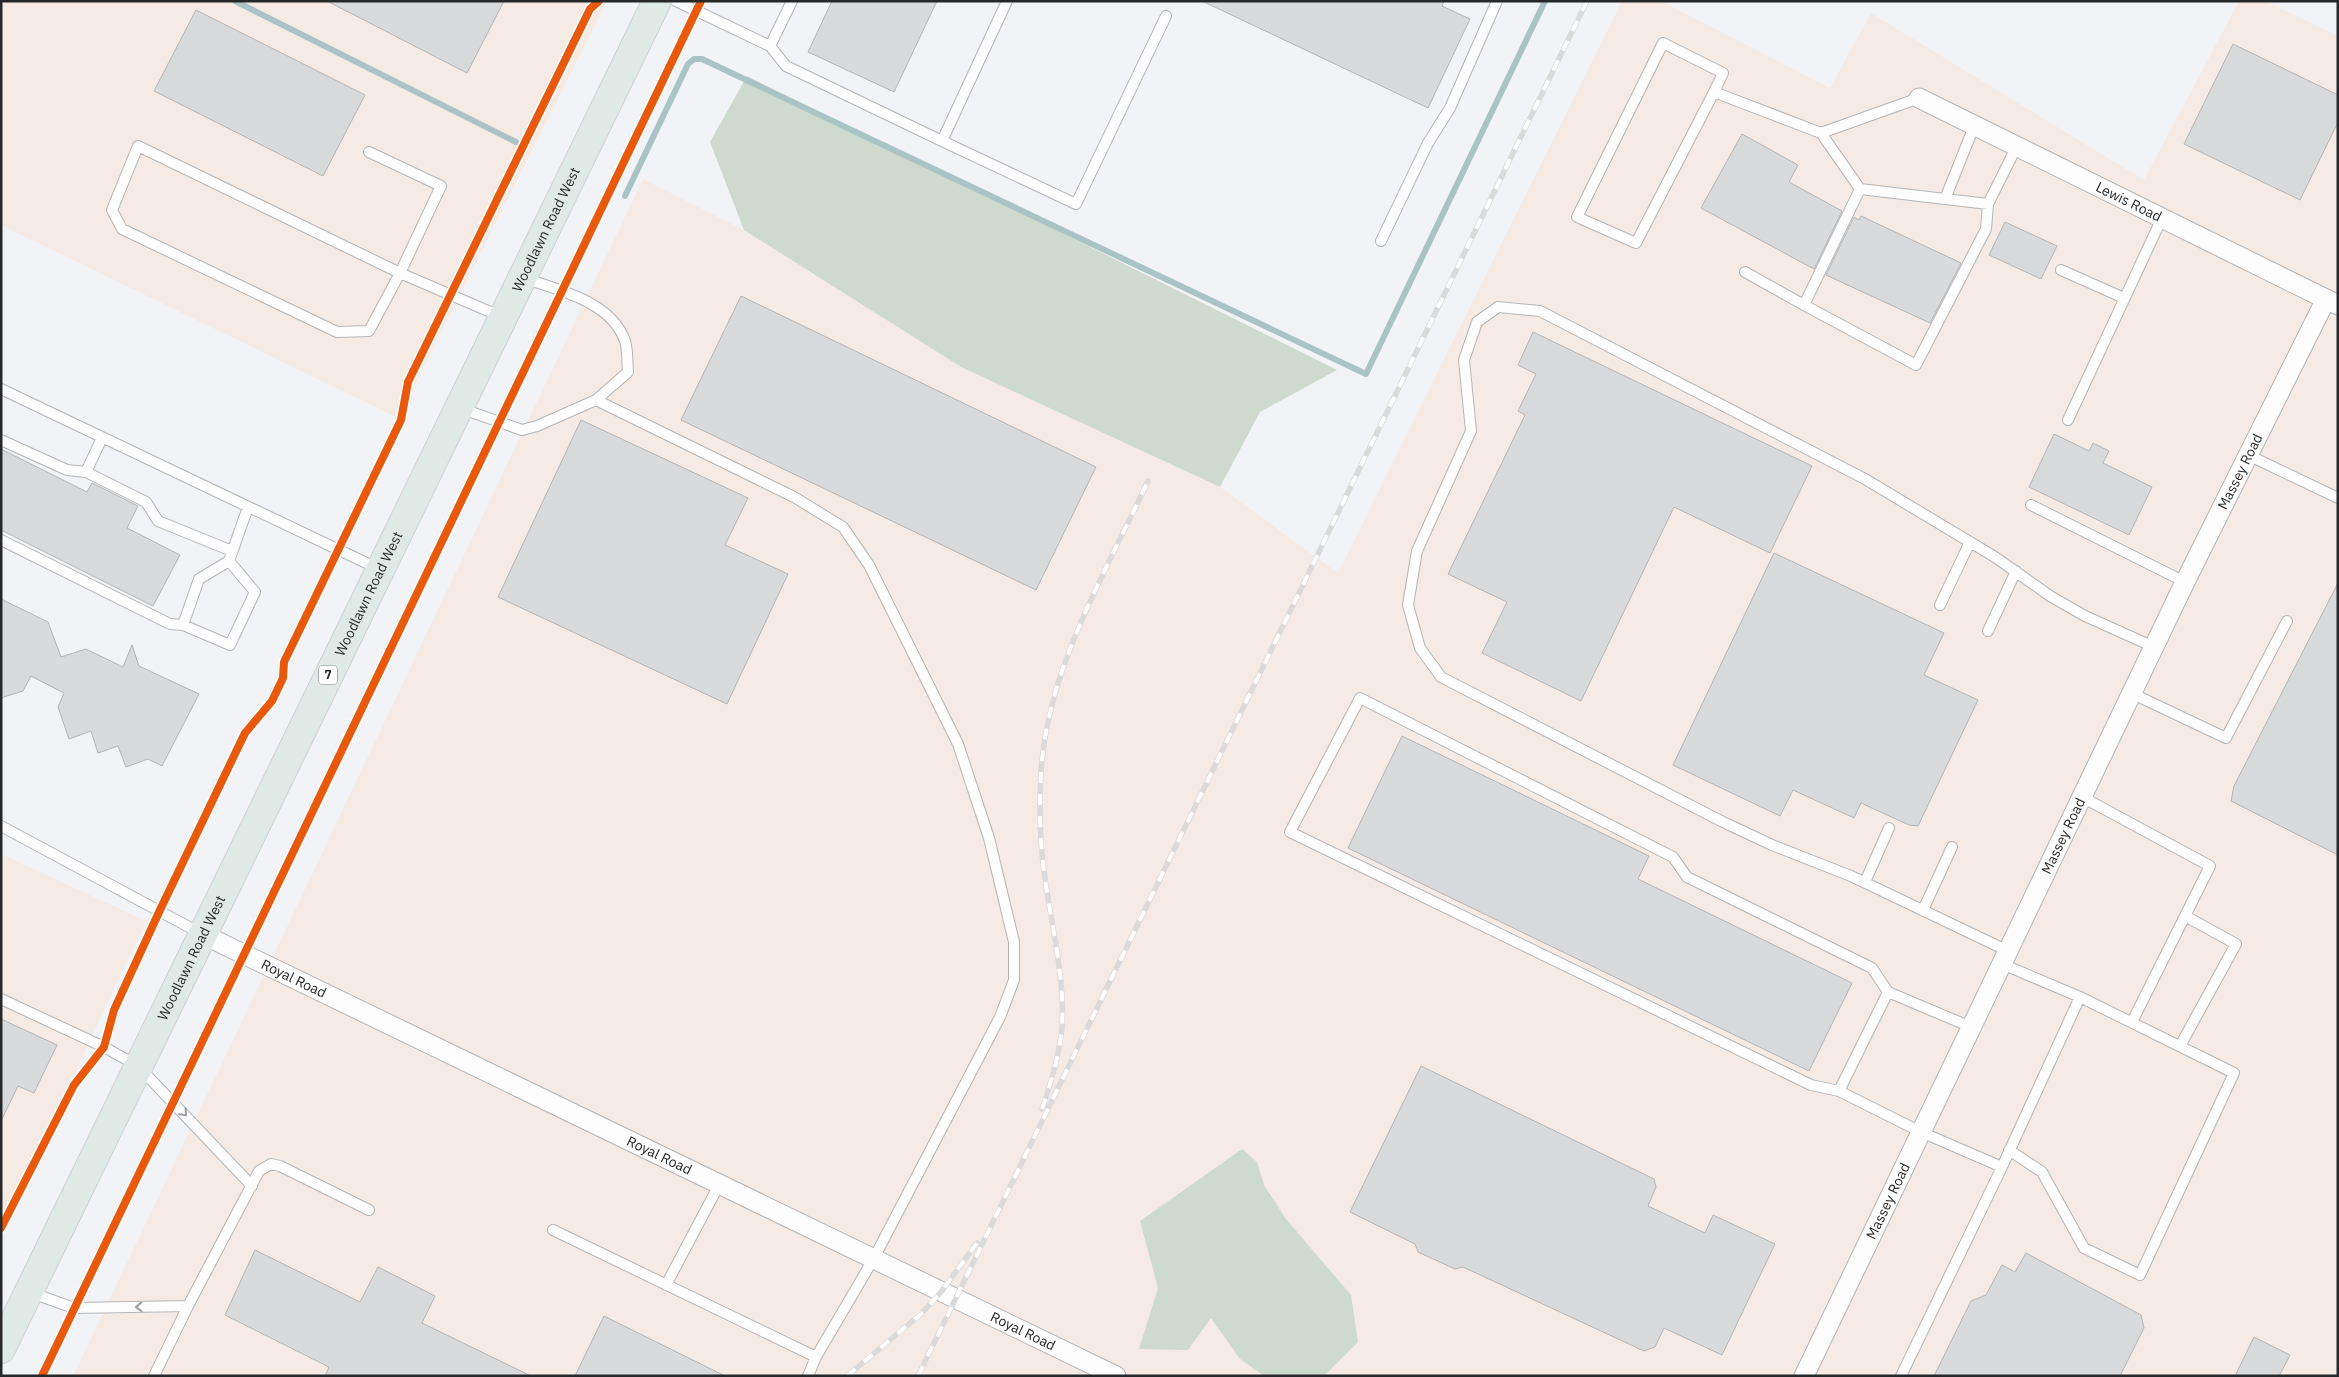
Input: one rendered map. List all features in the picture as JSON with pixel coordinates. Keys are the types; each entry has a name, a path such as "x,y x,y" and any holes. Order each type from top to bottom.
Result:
{"main road":[{"name":"Woodlawn Road West","path":"1,1349 657,1"}],"street":[{"name":"Lewis Road","path":"1919,98 2332,302"},
{"name":"Massey Road","path":"1804,1376 2185,582 2248,455 2332,302"},
{"name":"Royal Road","path":"202,934 1116,1376"}],"lane":[{"path":"676,1 770,46 786,66 1076,204 1166,16"},
{"path":"770,46 792,1"},
{"path":"942,141 1007,1"},
{"path":"1381,241 1428,144 1450,108 1497,1"},
{"path":"1663,43 1723,72 1714,92 1636,243 1577,217 1663,43"},
{"path":"1714,92 1821,133 1860,189 1988,204"},
{"path":"1821,133 1919,98"},
{"path":"1945,199 1975,124"},
{"path":"368,152 441,186 400,273 369,330 337,332 122,229 112,210 138,146 400,273 503,317"},
{"path":"1745,272 1916,365 1986,230 1988,204 2018,146"},
{"path":"1804,305 1860,189"},
{"path":"2068,420 2162,218"},
{"path":"2061,270 2124,298"},
{"path":"459,407 522,430 537,426 596,400 628,372 625,341 608,314 581,299 522,277"},
{"path":"2009,1150 2042,1172 2084,1248 2140,1275 2234,1073 2080,997 1923,910 1865,882 1722,822 1441,677 1420,648 1408,605 1417,551 1471,431 1464,360 1477,322 1498,307 1540,312 1865,479 2016,571 2050,596 2085,616 2154,647"},
{"path":"1,389 380,569"},
{"path":"596,400 794,497 843,527 868,566 958,744 989,838 1014,942 1014,980 1000,1017 874,1258 816,1357 808,1376"},
{"path":"86,472 102,438"},
{"path":"1,440 67,470 86,472 146,502 158,521 231,556 255,592 230,645 183,625 170,624 1,540"},
{"path":"2248,455 2338,498"},
{"path":"2032,505 2185,582"},
{"path":"183,625 199,579 231,556 248,507"},
{"path":"1940,605 1970,542"},
{"path":"1988,631 2016,571"},
{"path":"2132,693 2226,738 2287,621"},
{"path":"1971,1027 1888,992 1872,968 1687,877 1673,857 1360,698 1290,832 1811,1085 1839,1091 1921,1132 2002,1167"},
{"path":"2082,797 2210,866 2132,1022"},
{"path":"1,826 202,934"},
{"path":"1865,882 1889,828"},
{"path":"1923,910 1952,847"},
{"path":"2180,1046 2236,944 2185,916"},
{"path":"1839,1091 1888,992"},
{"path":"1902,1376 2002,1167 2080,997"},
{"path":"1,999 104,1047 138,1066 252,1186"},
{"path":"158,1375 188,1306 259,1171 271,1164 280,1166 368,1210"},
{"path":"666,1285 720,1184"},
{"path":"553,1230 816,1357"},
{"path":"29,1292 74,1308 188,1306"}],"shaded area":[{"path":"1,1 607,1 398,418 1,225"},
{"path":"1622,1 1661,1 1830,88 1871,13 2144,180 2239,1 2265,1 2338,36 2338,1376 73,1376 643,179 744,230 961,367 1220,487 1338,573"},
{"path":"747,76 1337,370 1260,412 1220,487 961,367 744,230 710,142"},
{"path":"1,854 146,921 1,1230"},
{"path":"1242,1149 1257,1162 1264,1185 1286,1219 1351,1295 1358,1342 1324,1376 1264,1376 1240,1359 1211,1318 1188,1350 1139,1349 1158,1288 1140,1221"}],"building":[{"path":"327,1 504,1 467,73"},
{"path":"832,1 937,1 894,92 808,52"},
{"path":"1202,1 1444,1 1442,6 1470,19 1428,108"},
{"path":"196,10 365,95 323,176 154,91"},
{"path":"2233,44 2338,95 2338,122 2300,200 2184,144"},
{"path":"1742,134 1798,165 1789,182 1842,211 1814,269 1701,208"},
{"path":"1861,216 1961,263 1930,323 1826,275 1854,217 1859,220"},
{"path":"2005,222 2057,246 2041,279 1989,255"},
{"path":"741,296 1096,467 1036,590 681,420"},
{"path":"1533,332 1812,466 1770,553 1674,507 1581,701 1482,653 1507,602 1448,574 1525,415 1518,411 1536,374 1518,365"},
{"path":"581,420 748,498 725,545 788,574 727,704 498,597"},
{"path":"2054,434 2089,451 2093,443 2109,451 2103,463 2152,487 2129,535 2029,487"},
{"path":"1,449 87,492 92,483 138,506 127,528 180,555 153,606 1,530"},
{"path":"1774,553 1944,633 1924,675 1978,700 1918,826 1909,825 1861,803 1854,818 1793,790 1780,816 1673,765"},
{"path":"2338,583 2338,855 2231,801 2234,786"},
{"path":"1,599 48,622 61,657 86,649 123,667 132,645 139,666 199,694 162,766 148,759 126,767 118,746 98,753 91,731 69,739 58,707 64,693 31,676 23,691 1,698"},
{"path":"1402,736 1649,856 1638,879 1852,983 1809,1071 1348,848"},
{"path":"1,1019 57,1045 34,1093 18,1086 1,1121"},
{"path":"1421,1066 1654,1179 1656,1187 1648,1206 1705,1233 1713,1215 1775,1244 1722,1355 1664,1328 1655,1347 1644,1351 1463,1267 1455,1269 1418,1252 1415,1244 1350,1212"},
{"path":"255,1250 360,1302 378,1267 435,1296 422,1323 531,1376 325,1376 329,1367 225,1315"},
{"path":"2026,1253 2141,1315 2144,1328 2120,1376 1934,1376 1971,1301 1986,1295 2002,1265 2015,1272"},
{"path":"604,1316 725,1376 575,1376"},
{"path":"2254,1337 2290,1355 2279,1376 2235,1376"}],"waterway":[{"path":"235,1 516,142"},
{"path":"625,196 688,64 694,59 702,59 1366,374 1545,1"}],"railway":[{"path":"918,1376 1587,1"},
{"path":"1042,1109 1059,1049 1062,1028 1060,972 1045,879 1041,839 1040,786 1046,734 1054,697 1066,659 1097,587 1148,481"},
{"path":"847,1376 921,1314 941,1292 977,1243"}],"cycle path":[{"path":"1,1228 74,1085 104,1047 114,1010 160,910 245,733 272,701 283,678 284,662 401,420 408,382 590,9 599,1"},
{"path":"42,1376 701,1"}]}
